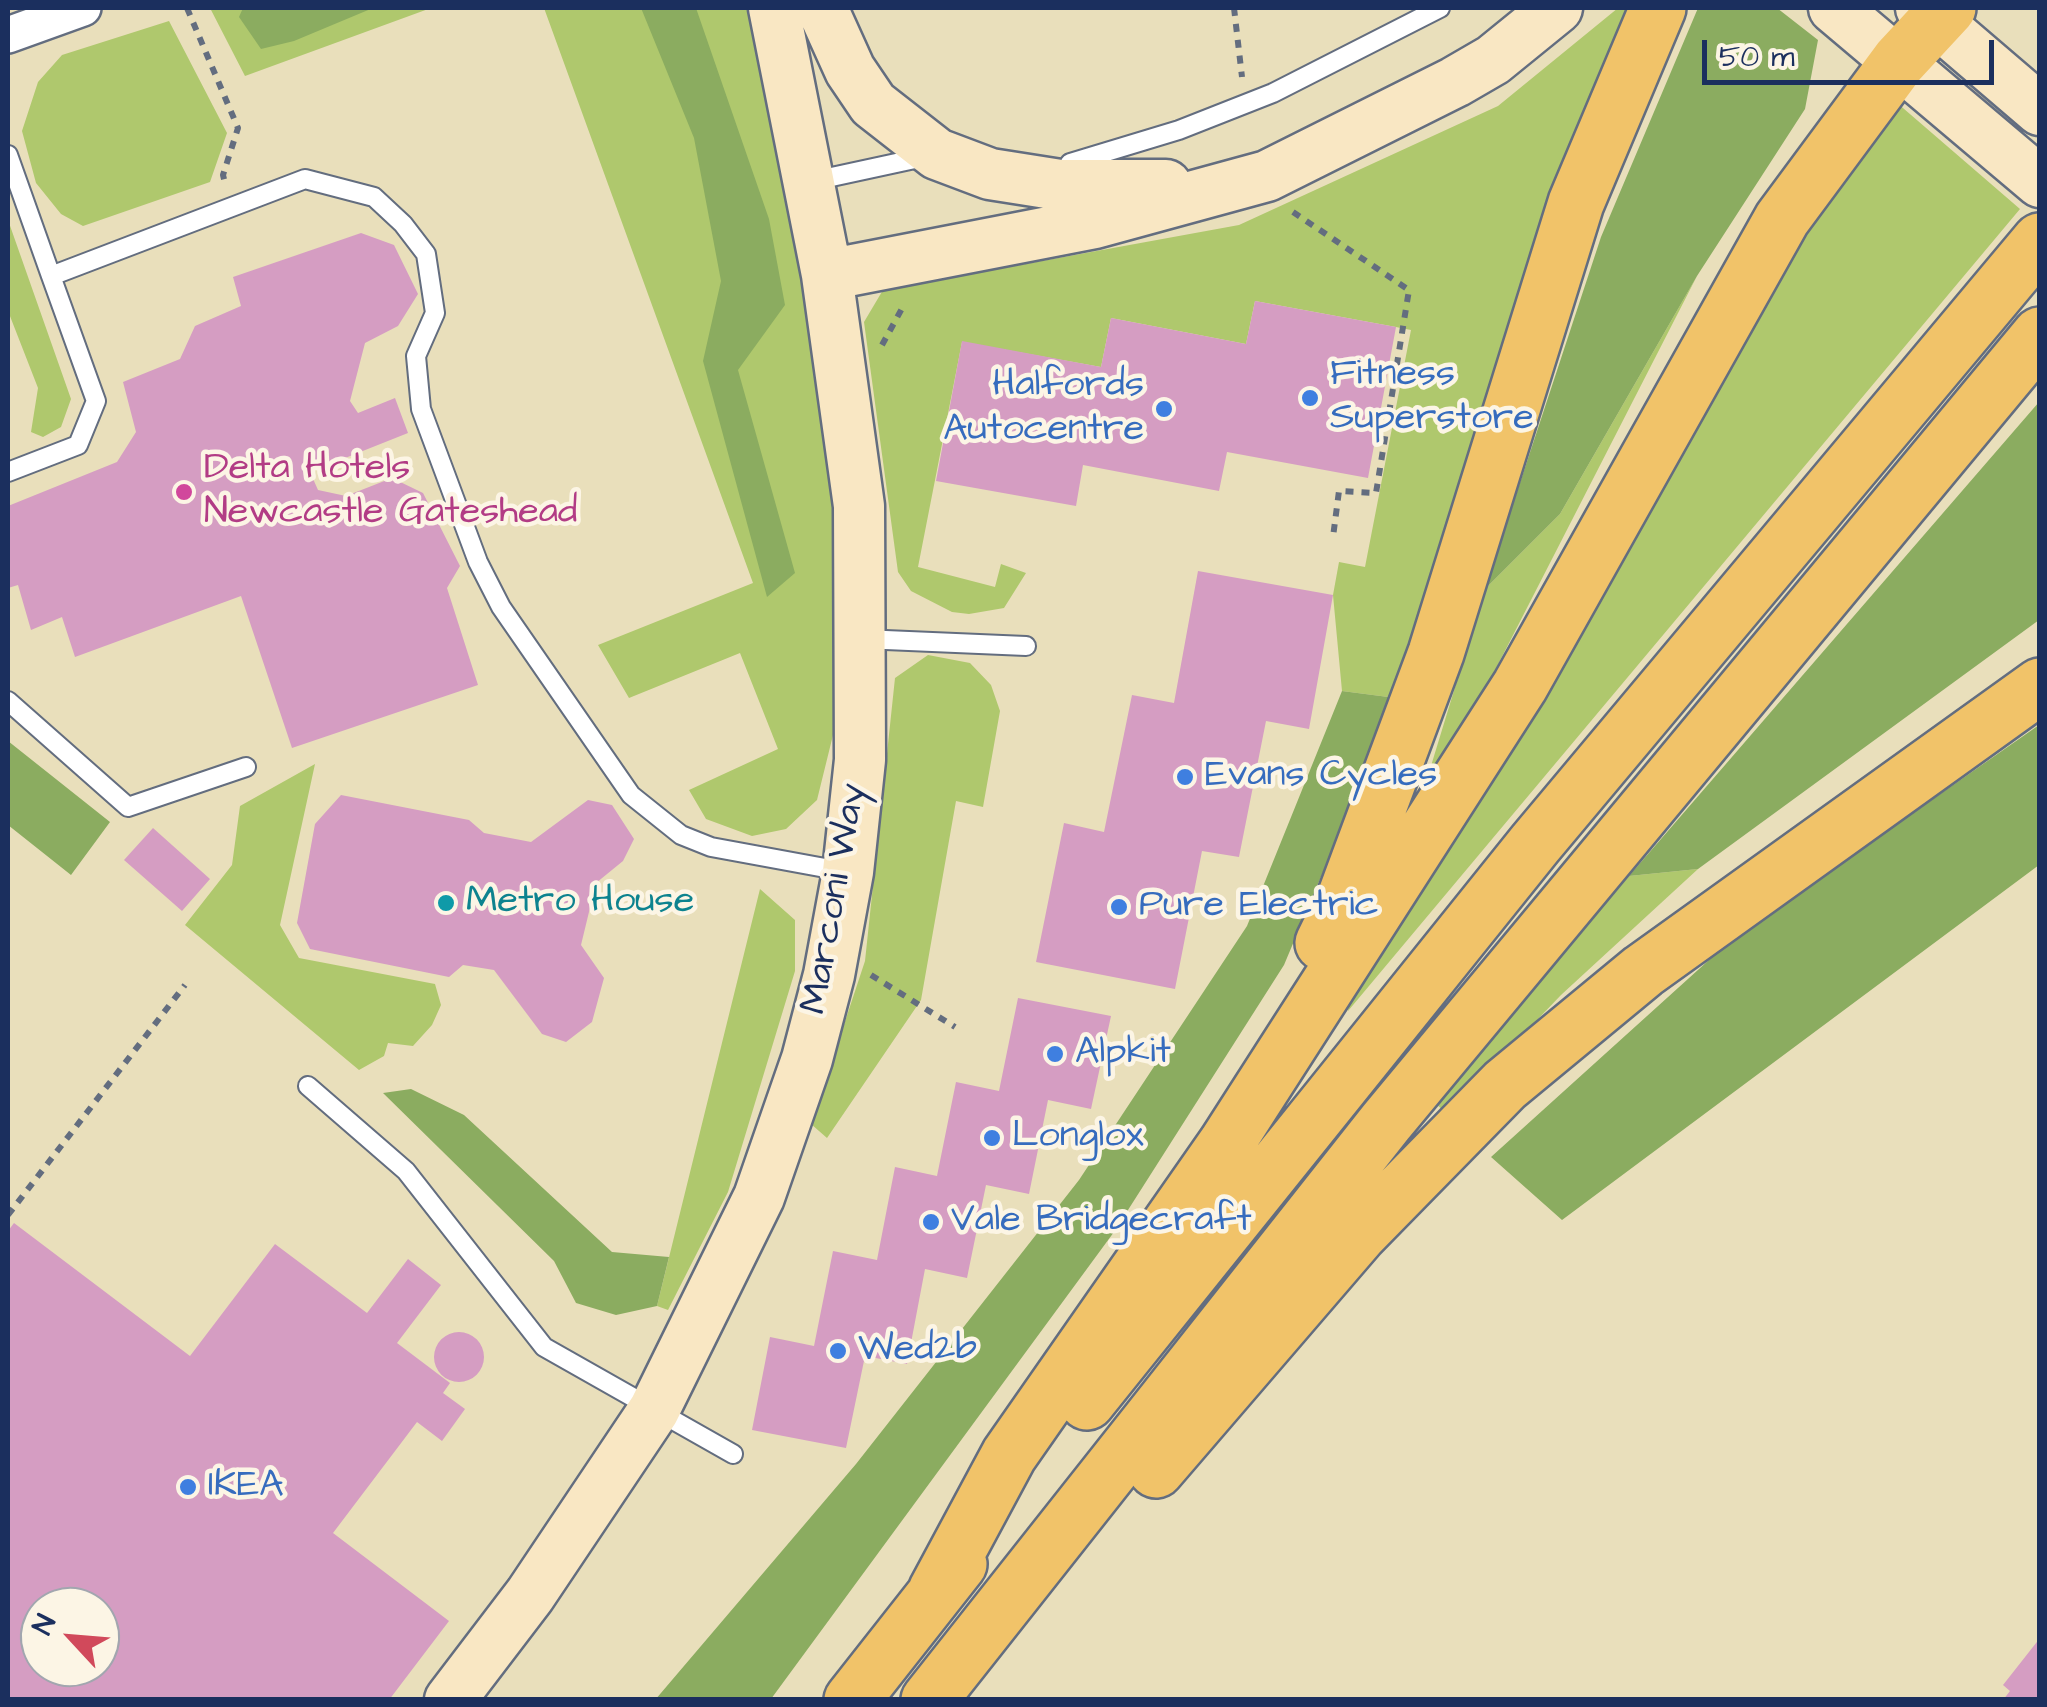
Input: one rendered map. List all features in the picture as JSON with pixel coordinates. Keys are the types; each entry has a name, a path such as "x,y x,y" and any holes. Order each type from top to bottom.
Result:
{"highway":[{"path":"1226,1144 1350,882 1436,653 1576,203 1658,8"},
{"path":"936,1591 1009,1455 1226,1144 1520,686 1774,233 1918,76 1944,21"},
{"path":"852,1700 1535,844 2040,241"},
{"path":"939,1686 1386,1122 2040,335"},
{"path":"939,1686 1126,1506 1359,1234 1505,1085 1642,971 2040,686"}],"street":[{"path":"8,35 82,8"},
{"name":"Marconi Way","path":"450,1700 530,1595 654,1410 759,1197 807,1059 833,951 848,872 860,760 860,506 827,275 774,8"},
{"path":"822,8 850,70 873,104 937,154 990,174 1060,185 1263,191"},
{"path":"1263,191 1267,176 1456,82 1493,60 1557,8"},
{"path":"1834,8 2040,182"},
{"path":"1944,21 2040,110"},
{"path":"827,275 1263,191"}],"lane":[{"path":"990,174 1092,160 1179,130 1273,92 1440,8"},
{"path":"8,154 96,402 78,445 8,472"},
{"path":"808,182 937,154"},
{"path":"51,276 305,179 374,197 404,224 426,254 436,312 416,356 421,410 478,562 512,622 630,795 680,835 711,847 848,872"},
{"path":"862,639 1026,646"},
{"path":"8,700 128,807 246,766"},
{"path":"308,1086 406,1171 544,1346 733,1454"}],"path":[{"path":"187,8 238,128 223,175 231,207"},
{"path":"1263,191 1409,290 1376,493 1339,492 1332,538"},
{"path":"833,951 955,1028"},
{"path":"8,1216 186,985"}],"green space":[{"path":"210,8 431,8 245,76"},
{"path":"243,8 373,8 294,41 261,49 239,17"},
{"path":"544,8 752,8 825,413 844,581 833,735 817,800 786,829 752,836 706,819 689,790 778,749 740,653 629,698 598,645 753,583"},
{"path":"641,8 696,8 769,219 785,305 738,370 795,573 767,597 703,361 721,281 694,138"},
{"path":"1618,8 1633,8 1396,698 1342,691 1333,595 1339,562 1365,567 1411,330 1255,301 1246,344 1111,318 1101,367 962,342 918,567 995,587 1001,564 1026,573 1004,608 969,614 952,612 911,591 898,572 864,322 883,290 1239,225 1498,106"},
{"path":"1698,8 1777,8 1818,40 1805,109 1697,276 1560,514 1485,589 1601,237"},
{"path":"169,21 227,133 210,182 83,226 61,214 36,183 22,131 38,82 62,55"},
{"path":"1896,102 2020,209 1348,1011 1350,995 1587,623 1819,212"},
{"path":"8,220 71,399 61,427 43,437 31,432 38,388 8,311"},
{"path":"1697,276 1448,762 1427,779 1485,589 1560,514"},
{"path":"2039,402 2039,620 1698,869 1629,876"},
{"path":"928,655 970,663 991,685 1000,711 983,807 956,801 921,1000 827,1138 811,1124 865,961 895,678"},
{"path":"1342,691 1396,698 1284,965 1114,1232 771,1699 655,1700 856,1464 1079,1180 1247,926"},
{"path":"2039,725 2039,865 1562,1220 1491,1157 1730,941"},
{"path":"8,741 110,822 71,875 8,825"},
{"path":"315,764 280,925 299,958 435,984 441,1005 432,1025 413,1046 388,1043 384,1056 359,1070 185,925 232,865 240,806"},
{"path":"1698,869 1561,995 1447,1114 1434,1102 1629,876"},
{"path":"760,889 795,920 795,971 728,1192 668,1310 657,1306"},
{"path":"411,1089 464,1115 612,1252 669,1257 657,1306 616,1315 576,1303 554,1261 383,1093"}],"building":[{"name":"Delta Hotels Newcastle Gateshead","path":"361,233 394,245 418,294 398,326 365,343 350,401 358,413 395,398 408,433 310,472 318,490 346,496 392,478 423,493 460,566 447,588 478,685 292,748 241,596 75,657 62,617 31,630 18,585 8,588 8,506 117,462 136,432 123,382 180,359 195,326 241,306 233,277"},
{"path":"1255,301 1396,327 1368,478 1227,452 1219,491 1083,465 1076,506 936,481 962,341 1101,367 1111,318 1246,344"},
{"path":"1198,571 1333,595 1309,729 1266,721 1239,857 1202,851 1175,989 1036,962 1064,823 1104,832 1132,695 1174,703"},
{"name":"Metro House","path":"341,795 469,820 484,833 531,842 588,800 612,805 634,839 623,861 596,883 581,945 604,978 592,1022 566,1042 542,1034 494,970 463,965 449,977 310,949 297,923 315,824"},
{"path":"153,828 210,879 182,911 124,860"},
{"path":"1018,998 1111,1016 1091,1109 1048,1100 1029,1194 986,1185 967,1278 925,1269 907,1364 865,1356 846,1448 752,1430 770,1337 814,1346 833,1251 877,1260 895,1167 937,1176 956,1082 999,1091"},
{"name":"IKEA","path":"14,1223 190,1356 275,1244 367,1313 408,1259 441,1285 397,1343 450,1383 443,1393 465,1409 442,1441 417,1422 333,1533 449,1621 389,1700 8,1700 8,1231"},
{"path":"459,1332 477,1339 484,1357 477,1375 459,1382 441,1375 434,1357 441,1339"},
{"path":"2040,1638 2040,1700 2003,1700 2010,1691 2003,1685"}],"place":[{"name":"Fitness Superstore","path":"1310,398"},
{"name":"Halfords Autocentre","path":"1164,409"},
{"name":"Delta Hotels Newcastle Gateshead","path":"184,492"},
{"name":"Evans Cycles","path":"1185,777"},
{"name":"Metro House","path":"446,903"},
{"name":"Pure Electric","path":"1119,907"},
{"name":"Alpkit","path":"1055,1054"},
{"name":"Longlox","path":"992,1138"},
{"name":"Vale Bridgecraft","path":"931,1222"},
{"name":"Wed2b","path":"838,1351"},
{"name":"IKEA","path":"188,1487"}]}
